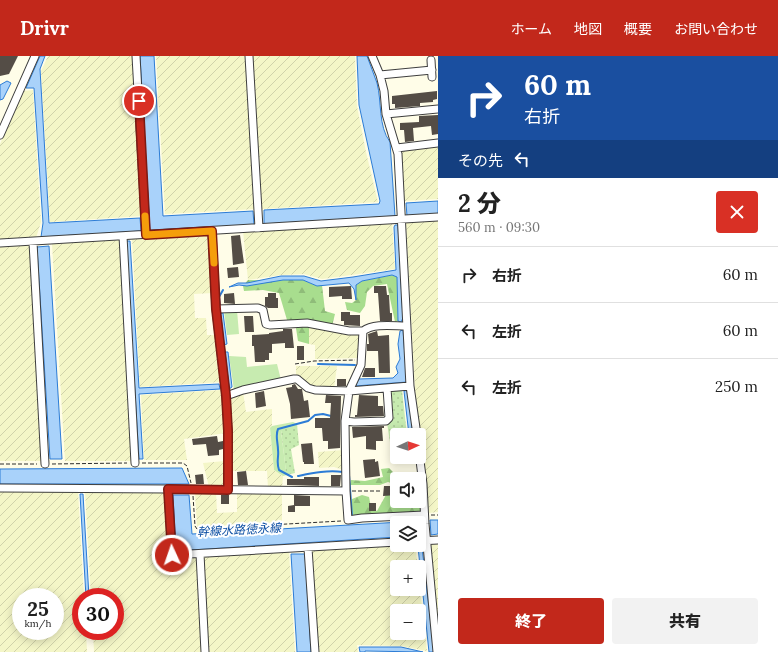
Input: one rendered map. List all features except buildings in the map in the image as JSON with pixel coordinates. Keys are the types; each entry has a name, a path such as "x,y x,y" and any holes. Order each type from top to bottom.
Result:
{"street":[{"path":"0,135 35,56"},
{"path":"136,56 146,235"},
{"path":"249,56 259,221"},
{"path":"372,56 380,75 384,91 386,114 397,148 410,386 416,428"},
{"path":"380,75 432,73 431,60"},
{"path":"386,114 438,109"},
{"path":"397,148 438,143"},
{"path":"0,243 212,231 259,221 402,220 438,217"},
{"path":"212,231 216,309 226,396 228,431 228,490"},
{"path":"123,236 135,463"},
{"path":"33,242 45,464"},
{"path":"216,309 258,308 263,310 266,324 270,325 308,323 349,331 363,331 368,328 376,327 406,326"},
{"path":"363,331 361,365 348,391 345,421 349,491 348,520 390,517"},
{"path":"226,396 243,390 277,384 294,379 297,379 308,388 315,390 348,391 410,386"},
{"path":"345,421 354,422 386,420 389,418 387,388"},
{"path":"420,464 423,484 424,516"},
{"path":"0,488 349,491"},
{"path":"171,489 172,555 390,542"},
{"path":"426,541 438,540"},
{"path":"308,548 315,652"},
{"path":"424,552 437,652"},
{"path":"200,554 205,652"}],"path":[{"path":"295,364 314,361 361,360"},
{"path":"0,464 184,463 187,466 193,489 194,526 197,529 348,520"},
{"path":"349,491 382,491"}],"green space":[{"path":"48,56 133,56 142,216 50,222 41,71"},
{"path":"156,56 247,56 256,209 165,214"},
{"path":"252,56 355,56 357,106 378,202 261,209"},
{"path":"33,90 41,222 36,238 0,240 0,144 24,91"},
{"path":"438,145 438,199 404,201 400,150"},
{"path":"438,221 438,512 429,513 426,472 424,472 423,464 426,464 426,428 419,428 415,389 406,223"},
{"path":"392,223 395,269 322,279 304,274 281,275 248,280 243,231"},
{"path":"210,234 213,293 194,294 195,318 206,318 207,335 216,335 222,382 140,387 132,239"},
{"path":"120,240 132,461 65,461 52,244"},
{"path":"30,245 43,461 0,461 0,247"},
{"path":"392,275 397,277 398,321 395,322 387,284 373,286 367,292 365,306 360,313 347,310 345,302 352,303 356,300 356,285 362,281"},
{"path":"248,280 303,280 317,286 322,285 325,311 335,314 332,326 309,325 309,344 298,341 295,322 287,320 279,293 263,290 244,291 243,286"},
{"path":"237,310 239,334 227,335 224,311"},
{"path":"308,325 361,333 358,358 315,359 315,345 309,344"},
{"path":"229,356 246,357 247,367 277,364 281,380 234,390"},
{"path":"296,366 337,366 334,389 310,387 296,377"},
{"path":"222,390 226,433 184,439 187,460 144,460 141,395"},
{"path":"402,390 406,428 390,428 390,442 387,423 389,391"},
{"path":"243,392 246,412 272,409 272,426 270,429 274,470 283,476 282,488 268,488 267,471 229,471 229,399"},
{"path":"293,422 297,424 281,431 286,471 291,474 283,476 274,470 270,428 272,426"},
{"path":"297,424 299,445 291,449 295,473 291,474 286,472 281,430"},
{"path":"344,450 343,470 334,467 319,468 318,452"},
{"path":"225,461 225,487 209,487 203,463"},
{"path":"389,468 393,472 390,472 390,483 380,485 350,485 351,480 365,481 383,477 381,469"},
{"path":"78,491 83,588 72,588 72,640 86,640 87,652 0,652 0,492"},
{"path":"216,491 217,513 237,512 237,493 282,493 282,522 197,527 195,492"},
{"path":"85,492 164,492 169,559 197,557 203,652 94,652 93,640 124,640 124,588 90,588"},
{"path":"387,493 390,493 390,508 422,508 422,513 352,515 352,499 362,495 369,497 371,507 377,511"},
{"path":"430,544 438,544 438,634"},
{"path":"390,546 390,552 416,552 417,560 390,560 390,596 421,596 422,604 390,604 390,640 426,640 427,651 401,646 357,645 358,652 317,652 311,551"},
{"path":"289,552 295,652 208,652 202,557"}],"water":[{"path":"40,56 45,56 40,69 49,223 140,218 141,231 41,237 43,223 34,88 26,88"},
{"path":"140,56 154,56 163,216 253,211 254,225 150,231"},
{"path":"357,56 367,56 379,90 382,121 386,136 390,142 395,216 264,224 264,210 379,204 380,201 359,105"},
{"path":"7,81 11,83 3,99 0,100 0,85"},
{"path":"438,201 438,214 407,216 406,203"},
{"path":"395,225 398,225 403,318 401,322 398,321 397,277 392,275 362,281 356,285 356,300 354,289 349,283 317,286 303,280 283,280 247,286 239,285 229,287 238,283 247,283 281,276 304,276 321,281 396,270"},
{"path":"126,241 130,241 139,388 219,384 220,389 139,394 143,459 139,459"},
{"path":"49,246 62,459 50,459 37,247"},
{"path":"223,313 227,344 223,345 219,314"},
{"path":"403,330 407,382 355,386 358,379 393,378 398,373 396,367 400,359 398,344 400,331"},
{"path":"224,352 228,352 232,387 229,389"},
{"path":"408,390 412,428 408,428 404,391"},
{"path":"182,468 189,484 0,484 0,469"},
{"path":"80,494 83,494 88,588 85,588"},
{"path":"173,495 189,495 192,534 390,523 390,537 176,551"},
{"path":"430,520 438,520 438,534 431,535"},
{"path":"419,552 423,552 423,560 419,560"},
{"path":"291,554 305,554 311,652 297,652"},
{"path":"426,582 434,652 429,652 426,623 426,604 424,604 423,596 426,596"},
{"path":"359,647 401,647 423,652 360,652"}],"waterway":[{"path":"220,307 219,297 223,290"},
{"path":"318,364 355,365"},
{"path":"292,477 279,470 278,467 278,429 308,421 315,415 323,414 331,416"},
{"path":"298,476 337,471 343,472"},
{"path":"349,475 352,516"}],"slow traffic":[{"path":"145,216 146,235 212,231 214,263"}],"route":[{"path":"139,101 146,235 212,231 216,309 226,396 228,431 228,490 168,489 172,555"}],"water label":[{"name":"幹線水路徳永線","path":"239,530"}]}
